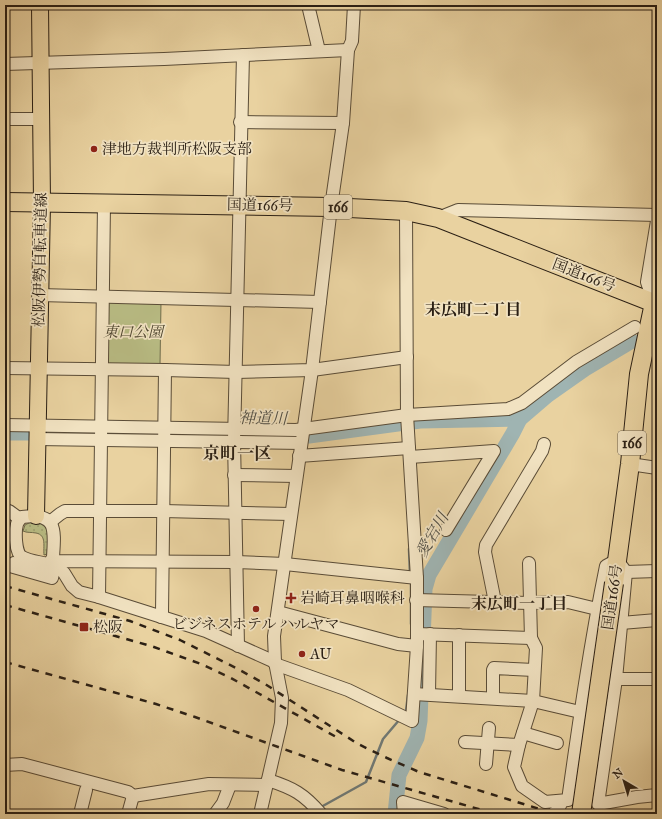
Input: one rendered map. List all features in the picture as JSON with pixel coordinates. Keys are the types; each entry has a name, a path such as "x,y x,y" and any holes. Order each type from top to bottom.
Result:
{"highway":[{"name":"国道166号","path":"5,202 240,204 406,211 438,218 656,300 639,374 619,572 576,814"}],"main road":[{"name":"松阪伊勢自転車道線","path":"36,516 39,295 42,203 42,63 40,5"}],"street":[{"path":"308,5 319,51"},
{"path":"260,814 277,747 281,722 282,698 275,663 274,636 312,370 331,207 343,123 348,50 352,41 354,5"},
{"path":"5,64 348,50"},
{"path":"238,646 234,435 242,55"},
{"path":"5,119 42,119"},
{"path":"240,122 343,123"},
{"path":"99,597 104,204"},
{"path":"438,218 458,210 657,215"},
{"path":"51,561 64,573 72,586 79,592 206,631 275,663 348,690 412,721 419,639 417,600 413,578 407,451 406,211"},
{"path":"656,300 647,282 657,221"},
{"path":"39,295 320,302"},
{"path":"5,425 38,432 101,440 165,440 303,430 407,416 508,409 515,407 576,362 635,327"},
{"path":"5,368 236,372 312,370 407,357"},
{"path":"160,617 162,613 165,370"},
{"path":"38,432 101,427 164,427 301,442"},
{"path":"495,602 485,552 486,544 542,451 544,444"},
{"path":"299,456 407,451 494,451 446,530"},
{"path":"630,464 657,468"},
{"path":"234,475 296,476"},
{"path":"5,510 11,512 20,519"},
{"path":"50,522 65,512 163,511 235,514 291,514"},
{"path":"51,561 53,557 53,529 50,522 42,516 22,516 16,525 16,545 19,553 22,557 47,564 51,561 236,562 285,564 413,578"},
{"path":"7,565 19,553"},
{"path":"529,563 531,638 536,648 533,701 519,745 514,767 522,786 545,802 565,801 598,804 657,795"},
{"path":"553,814 565,801 597,609 606,566 619,572 657,571"},
{"path":"598,804 616,679 621,623 619,572"},
{"path":"417,600 530,603 568,602 597,609"},
{"path":"278,612 398,644 419,639 459,635 531,638"},
{"path":"621,623 657,620"},
{"path":"459,635 459,696"},
{"path":"419,639 429,694"},
{"path":"493,698 494,668 534,670"},
{"path":"616,679 657,679"},
{"path":"415,694 533,701 580,712"},
{"path":"486,764 489,728"},
{"path":"524,733 557,743"},
{"path":"465,742 519,745"},
{"path":"5,765 22,764 128,792 133,796 209,784 230,785 267,783 290,787 299,792 317,809"},
{"path":"215,814 223,803 230,785"},
{"path":"80,814 86,790"},
{"path":"128,814 133,796"},
{"path":"404,814 403,802 444,814"}],"green space":[{"name":"東口公園","path":"110,300 161,302 160,365 107,365 105,304"},
{"path":"31,522 43,525 48,532 47,554 44,555 44,542 42,536 36,533 23,531 25,525"}],"waterway":[{"name":"愛宕川","path":"395,814 399,775 417,738 420,721 425,589 429,575 520,419 548,395 585,369 632,341"},
{"name":"神道川","path":"72,434 309,436 420,421 520,419"},
{"name":"神道川","path":"5,433 50,433"},
{"path":"409,549 410,574"},
{"path":"411,581 411,624"},
{"path":"405,713 408,695"},
{"path":"321,807 366,782 383,739 400,719"}],"railway":[{"path":"5,586 130,621 180,640 265,684 358,744 387,758 419,772 556,814"},
{"path":"5,605 151,646 201,664 231,678 338,738"},
{"path":"5,662 156,704 342,770 496,814"}],"place":[{"name":"津地方裁判所松阪支部","path":"94,149"},
{"name":"岩崎耳鼻咽喉科","path":"291,598"},
{"name":"ビジネスホテル ハルヤマ","path":"256,609"},
{"name":"松阪","path":"84,627"},
{"name":"AU","path":"302,654"}],"district":[{"name":"末広町二丁目","path":"473,309"},
{"name":"京町一区","path":"237,453"},
{"name":"末広町一丁目","path":"519,603"}]}
